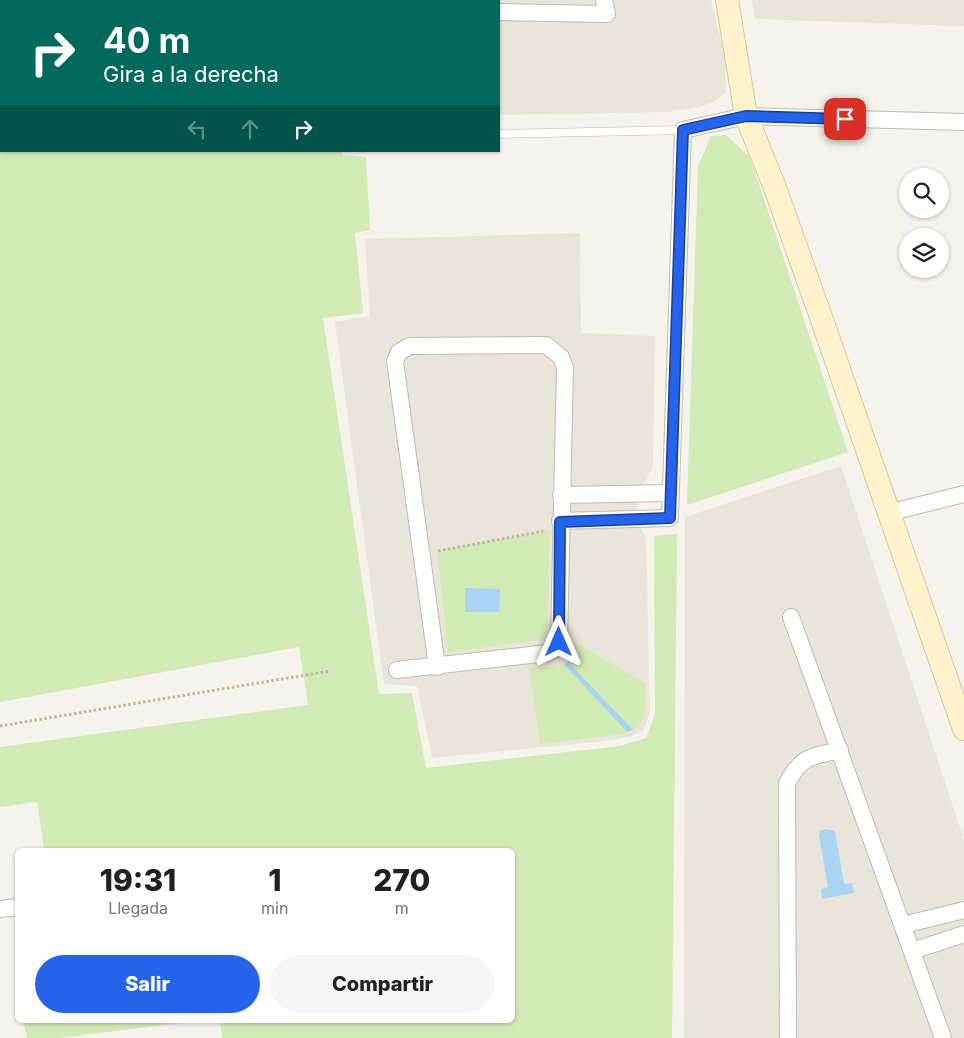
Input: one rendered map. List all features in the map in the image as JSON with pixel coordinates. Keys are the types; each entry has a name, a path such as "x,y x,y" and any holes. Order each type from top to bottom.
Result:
{"street":[{"path":"500,12 607,14 604,0"},
{"path":"727,0 746,116 774,186 821,317 964,729"},
{"path":"555,526 670,518 683,130 746,116 964,122"},
{"path":"397,670 437,667 548,653 556,648 559,642 555,526 561,495 565,368 560,357 546,345 410,346 399,352 395,361 437,667"},
{"path":"561,495 670,493"},
{"path":"888,512 964,494"},
{"path":"791,618 903,925 942,1038"},
{"path":"788,1038 787,783 804,759 840,750"},
{"path":"0,909 15,907"},
{"path":"903,925 964,910"},
{"path":"912,951 964,934"}],"lane":[{"path":"500,134 683,130"}],"path":[{"path":"438,560 437,551 555,526"},
{"path":"0,726 330,671"}],"shaded area":[{"path":"500,0 711,0 725,57 726,92 717,100 700,107 667,112 500,115"},
{"path":"752,0 964,0 964,26 755,19"},
{"path":"580,233 581,333 655,336 653,467 637,494 638,525 646,537 650,713 643,731 629,737 432,758 417,686 384,684 335,322 370,316 365,239"},
{"path":"841,466 964,840 964,1038 684,1038 685,517"}],"green space":[{"path":"726,135 750,157 848,452 687,505 698,166 711,136"},
{"path":"0,152 342,152 342,155 366,157 370,230 355,233 363,313 323,318 379,694 412,693 426,768 620,746 646,738 655,714 654,536 677,534 672,1038 222,1038 220,1023 515,1023 515,848 44,848 37,802 0,807 0,747 308,705 299,647 0,702"},
{"path":"550,530 547,632 541,640 448,652 437,551"},
{"path":"574,642 646,684 645,714 638,727 622,734 540,744 529,668 560,666 573,658"},
{"path":"24,1023 181,1023 58,1038 27,1038"}],"water":[{"path":"465,588 500,589 499,612 465,612"},
{"path":"568,662 633,730 627,732 564,664"},
{"path":"825,829 835,831 844,884 852,883 854,893 822,899 821,889 828,887 819,836 820,831"}],"route":[{"path":"559,642 560,522 670,518 683,130 746,116 845,119"}]}
